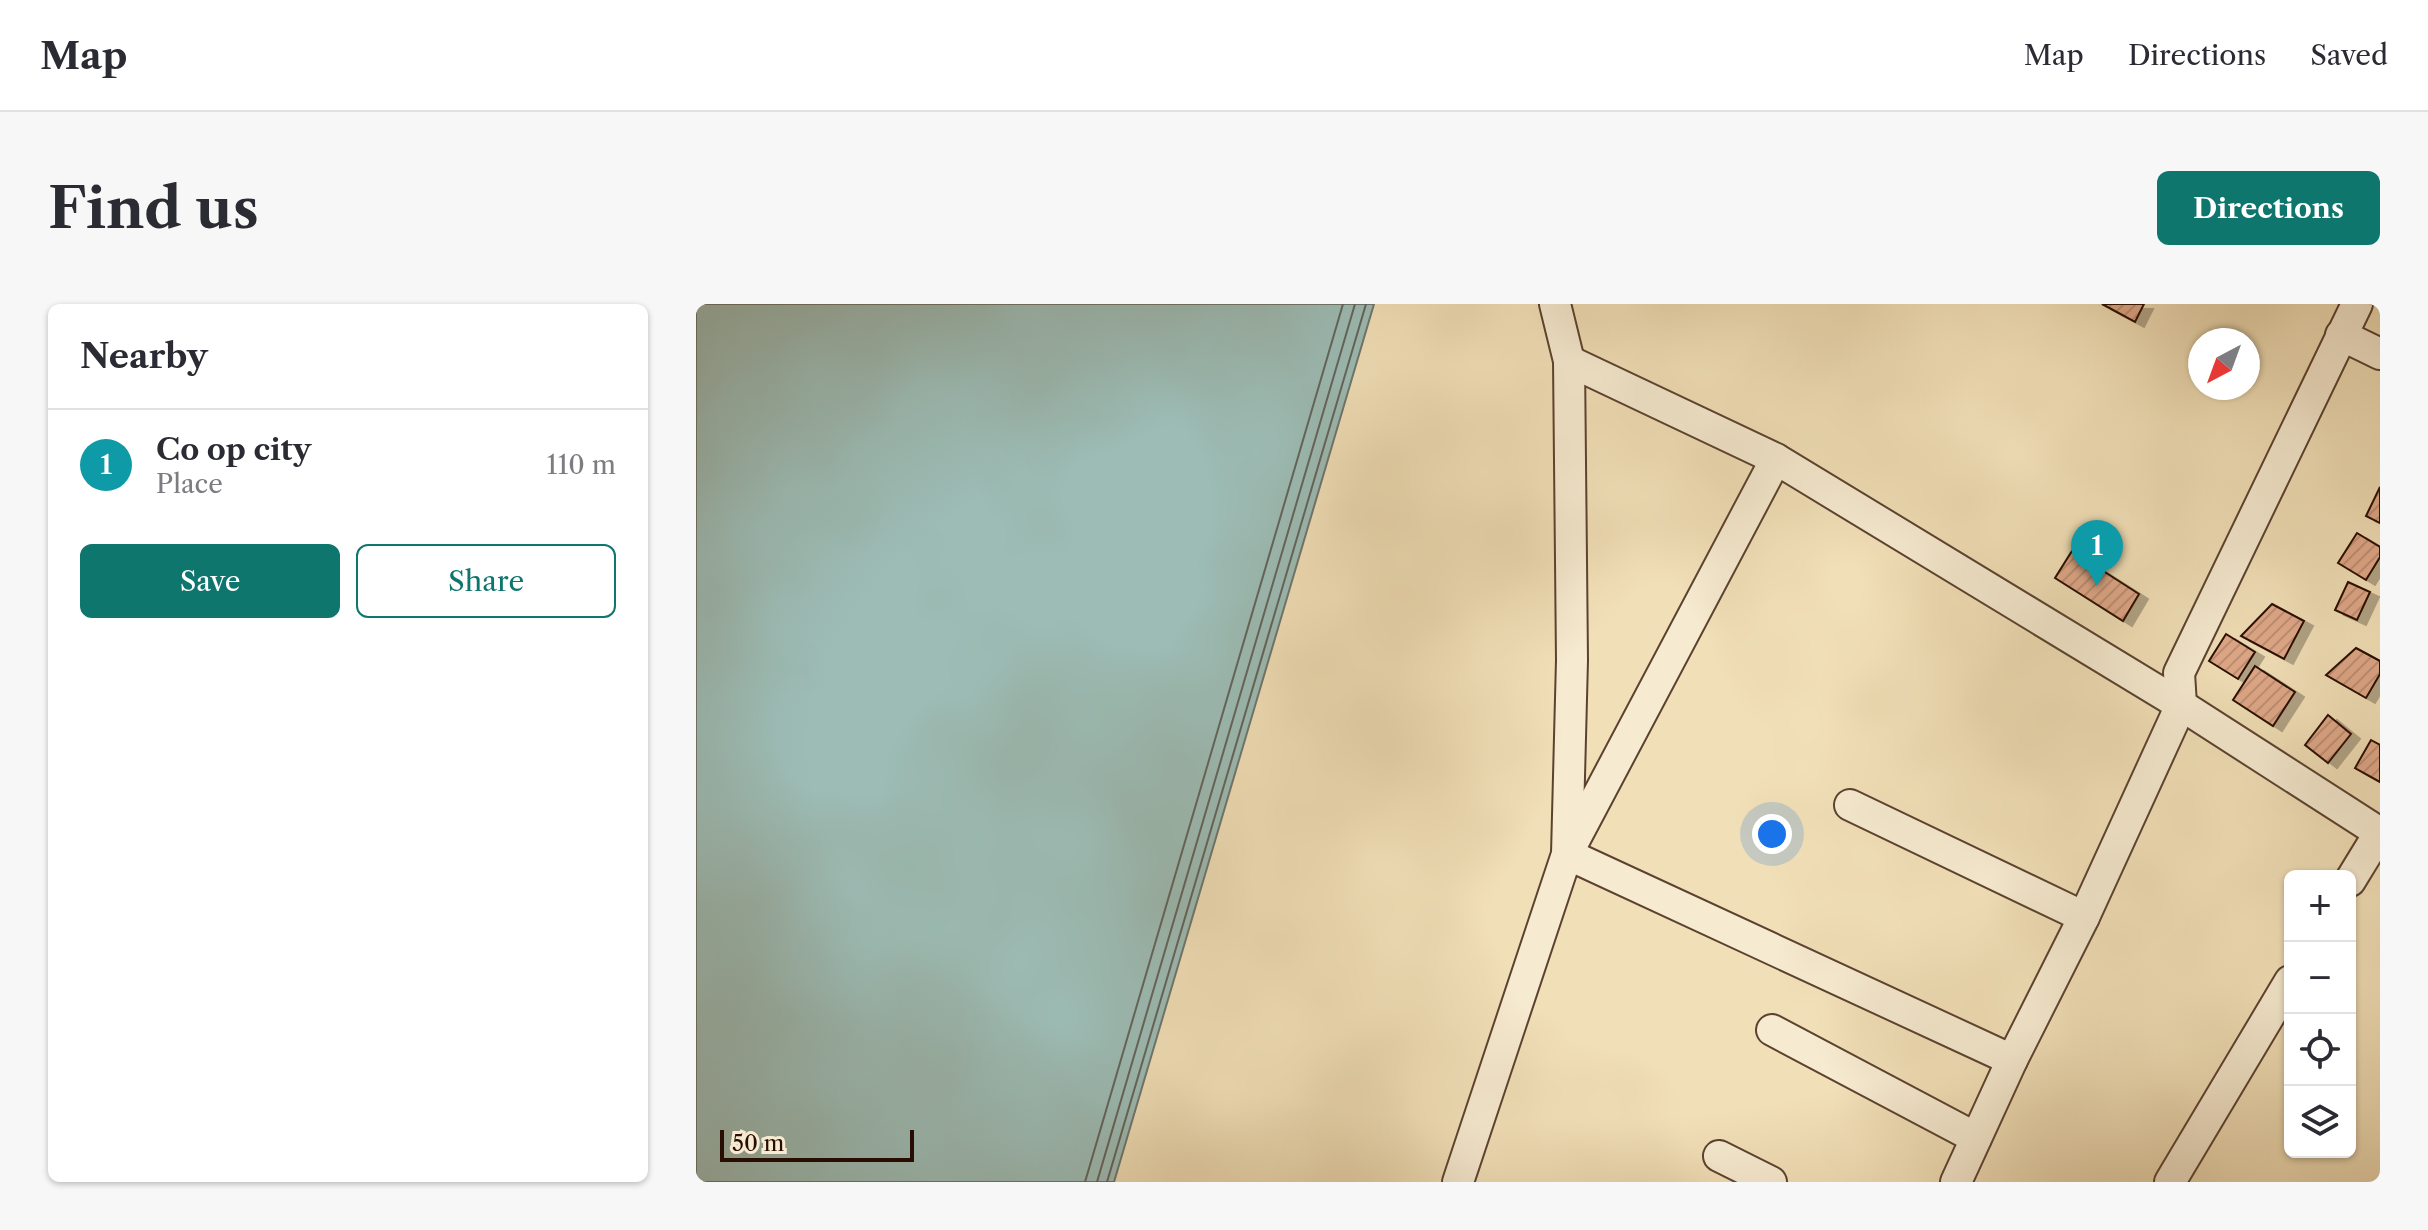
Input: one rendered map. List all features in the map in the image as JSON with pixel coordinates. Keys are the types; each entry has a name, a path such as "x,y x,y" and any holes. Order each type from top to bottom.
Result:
{"street":[{"path":"1555,304 1569,361 1572,660 1567,854"},
{"path":"1956,1182 2012,1060 2084,917 2181,705 2179,673 2357,304"},
{"path":"2341,335 2380,354"},
{"path":"1569,361 1776,459 2181,705 2380,832 2356,871"},
{"path":"1458,1182 1567,854 1776,459"},
{"path":"1850,805 2084,917"},
{"path":"1567,854 2012,1060"},
{"path":"2170,1182 2284,991"},
{"path":"1772,1030 1976,1138"},
{"path":"1719,1156 1771,1182"}],"water":[{"path":"696,304 1374,304 1114,1182 696,1182"}],"building":[{"path":"2102,304 2144,304 2135,322"},
{"path":"2380,487 2380,523 2366,516"},
{"path":"2357,533 2380,547 2380,557 2366,580 2338,563"},
{"path":"2072,551 2139,594 2123,621 2055,578"},
{"path":"2348,582 2370,592 2357,620 2335,610"},
{"path":"2272,604 2304,621 2284,659 2241,636"},
{"path":"2226,634 2255,652 2238,679 2209,661"},
{"path":"2356,648 2380,661 2380,674 2366,698 2326,675"},
{"path":"2255,666 2295,692 2273,726 2233,700"},
{"path":"2328,715 2351,734 2328,763 2305,745"},
{"path":"2371,740 2380,745 2380,782 2355,768"}],"place":[{"name":"Co op city","path":"2097,586"}]}
